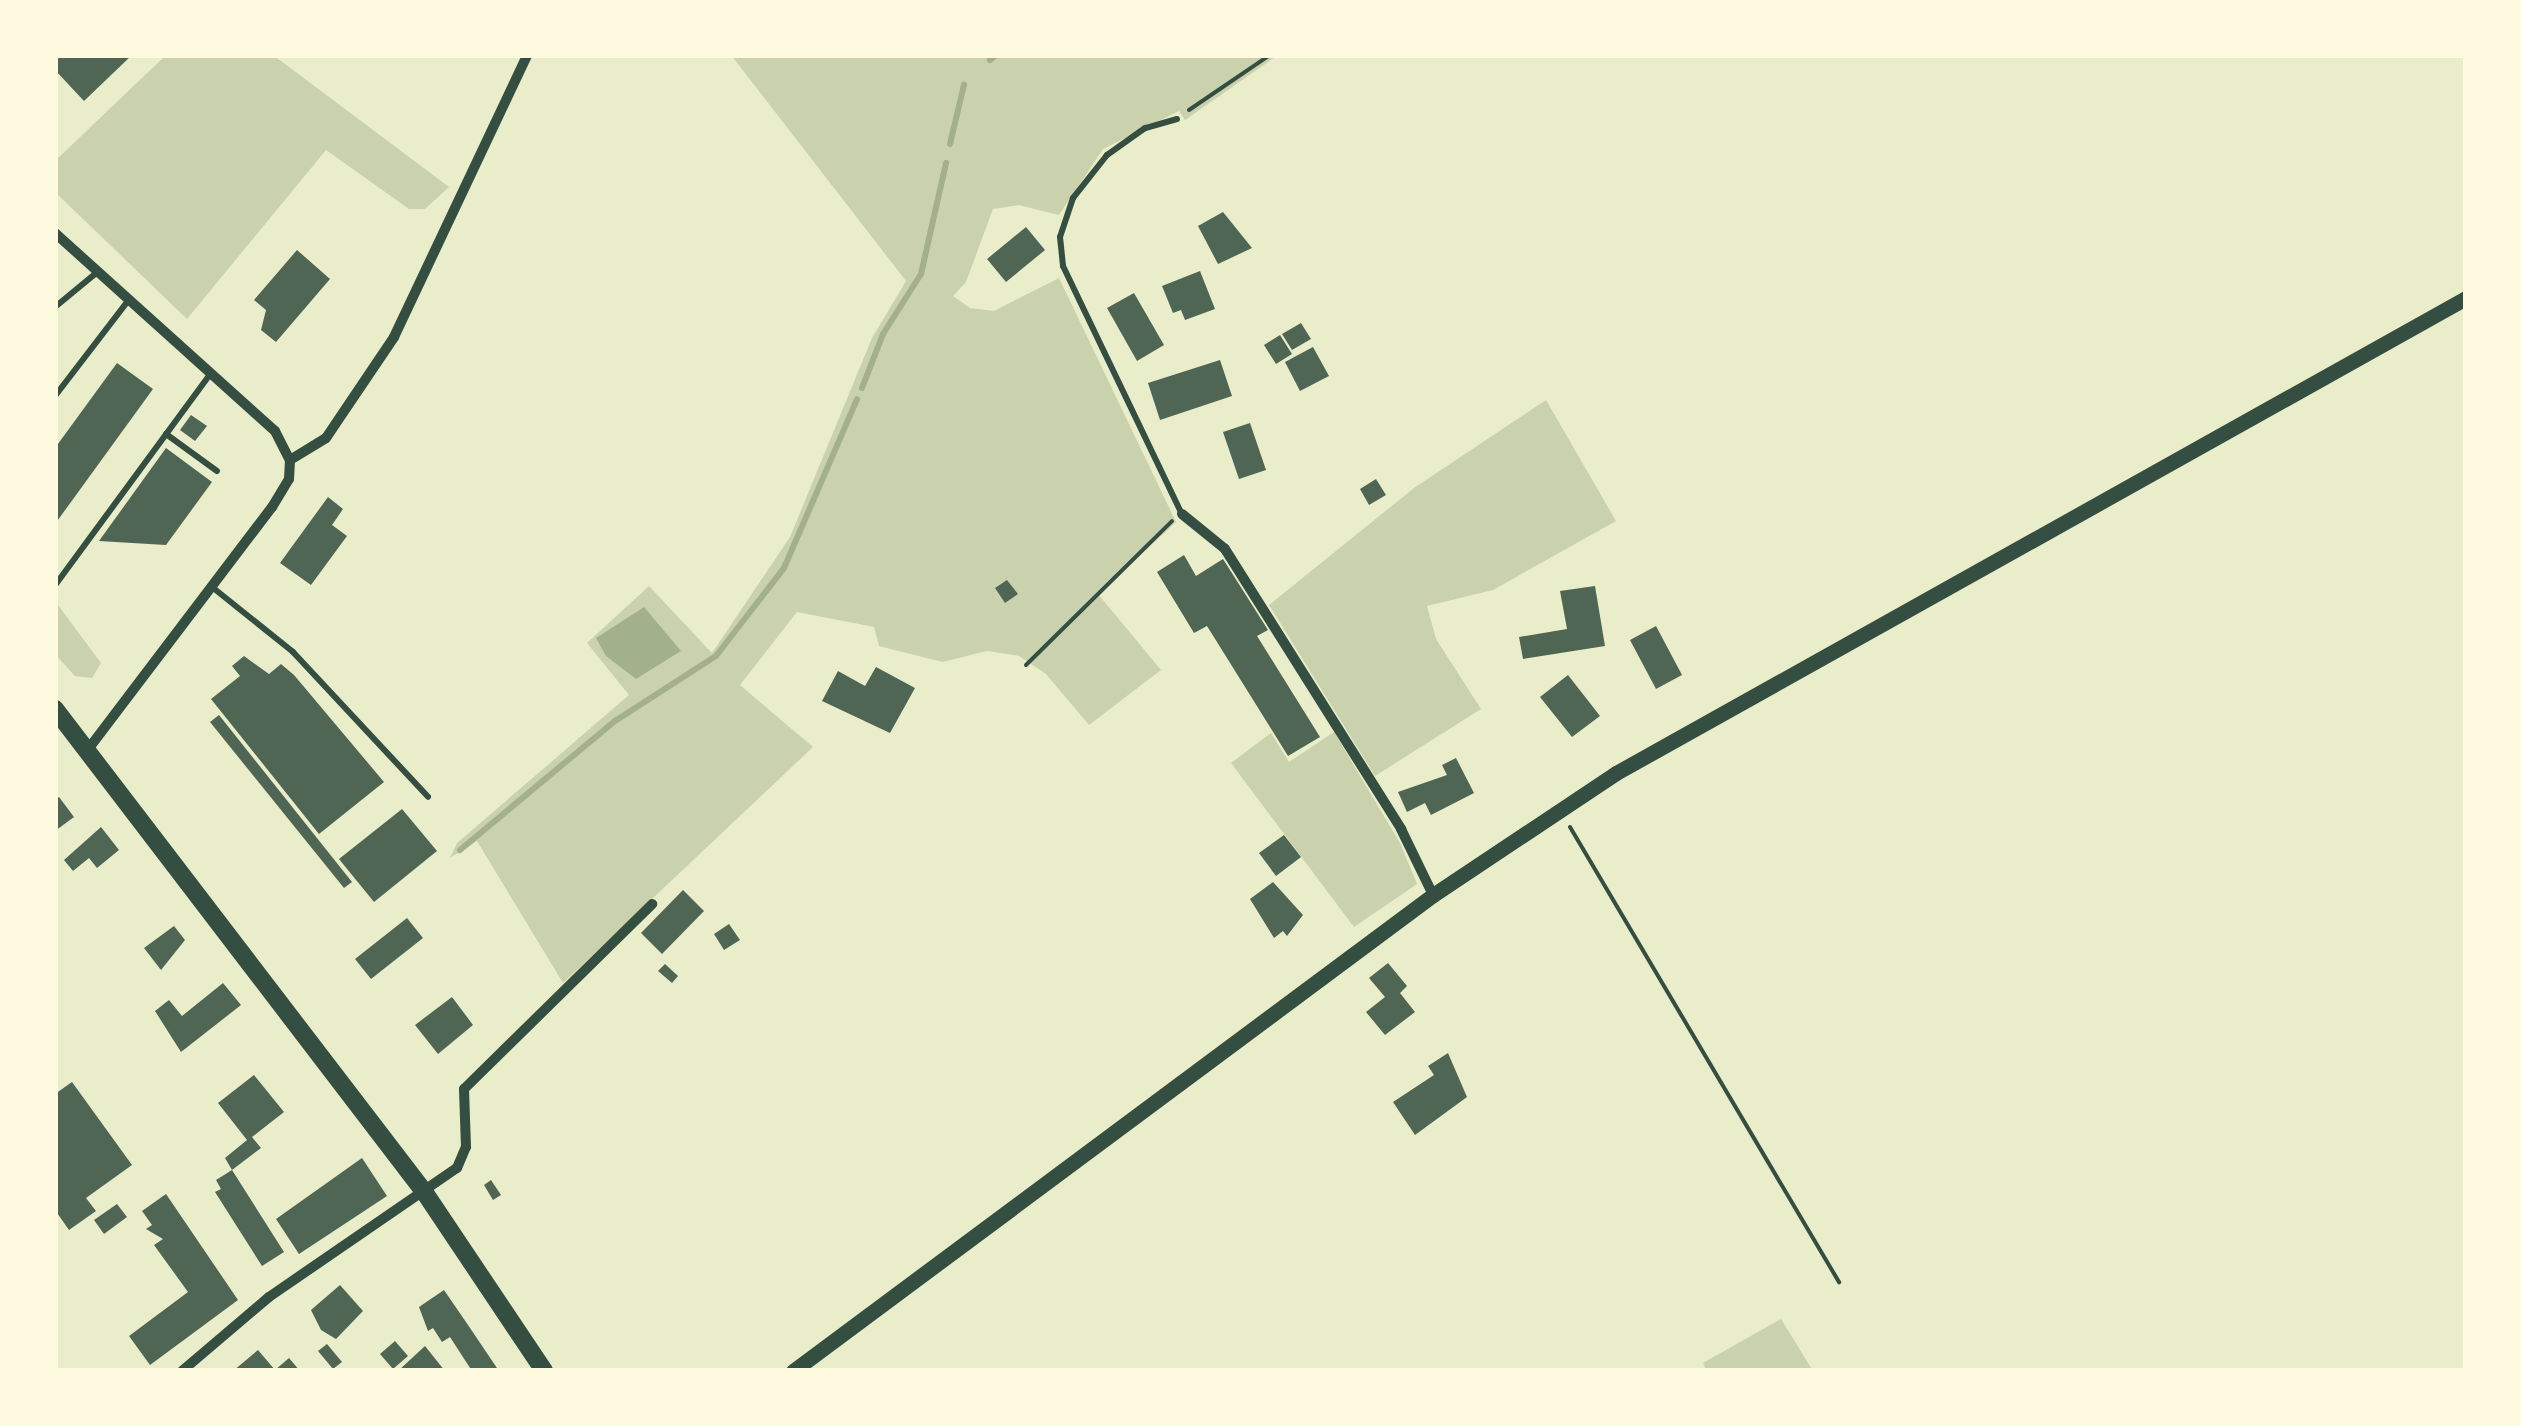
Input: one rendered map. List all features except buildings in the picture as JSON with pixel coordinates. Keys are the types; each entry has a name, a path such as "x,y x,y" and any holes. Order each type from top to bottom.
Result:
{"main road":[{"path":"55,709 426,1193 544,1371"}],"street":[{"path":"290,460 326,438 394,337 528,55"},
{"path":"55,234 95,274 275,431 290,460 289,479 272,508 87,751"},
{"path":"793,1371 1433,895 1560,810 2466,298"},
{"path":"1182,514 1225,549 1401,829 1433,895"},
{"path":"182,1371 269,1297 426,1193 457,1168 466,1147 464,1089 652,904"}],"lane":[{"path":"1177,119 1145,128 1107,155 1072,198 1060,237 1063,266 1182,514"},
{"path":"55,307 95,274"},
{"path":"55,396 127,302"},
{"path":"56,584 210,374"},
{"path":"166,434 217,471"},
{"path":"211,587 293,652 428,797"}],"path":[{"path":"1177,119 1270,55"},
{"path":"1026,665 1182,514"},
{"path":"1560,810 1839,1282"}],"shaded area":[{"path":"166,55 273,55 449,187 425,209 409,209 326,150 187,319 55,192 55,161"},
{"path":"731,55 1278,55 1185,120 1179,111 1103,149 1059,215 1019,205 993,209 966,282 953,296 970,308 994,311 1059,278 1176,522 1098,594 1161,670 1089,725 1046,674 1019,656 987,651 943,662 879,646 874,627 797,612 740,685 813,747 563,983 477,841 450,858 457,843 629,695 587,643 649,586 712,653 790,537 872,338 906,281"},
{"path":"1546,400 1616,521 1493,590 1427,606 1436,639 1481,709 1375,776 1269,605 1414,488"},
{"path":"55,601 101,663 92,678 75,676 55,654"},
{"path":"644,607 681,651 636,679 606,656 596,638"},
{"path":"1334,732 1400,843 1417,884 1354,927 1231,763 1271,733 1289,762"},
{"path":"1781,1319 1813,1371 1707,1371 1703,1363"}],"waterway":[{"path":"990,60 996,55"},
{"path":"950,144 964,85"},
{"path":"862,388 883,334 921,274 946,163"},
{"path":"460,850 615,721 716,656 784,568 857,399"}]}
